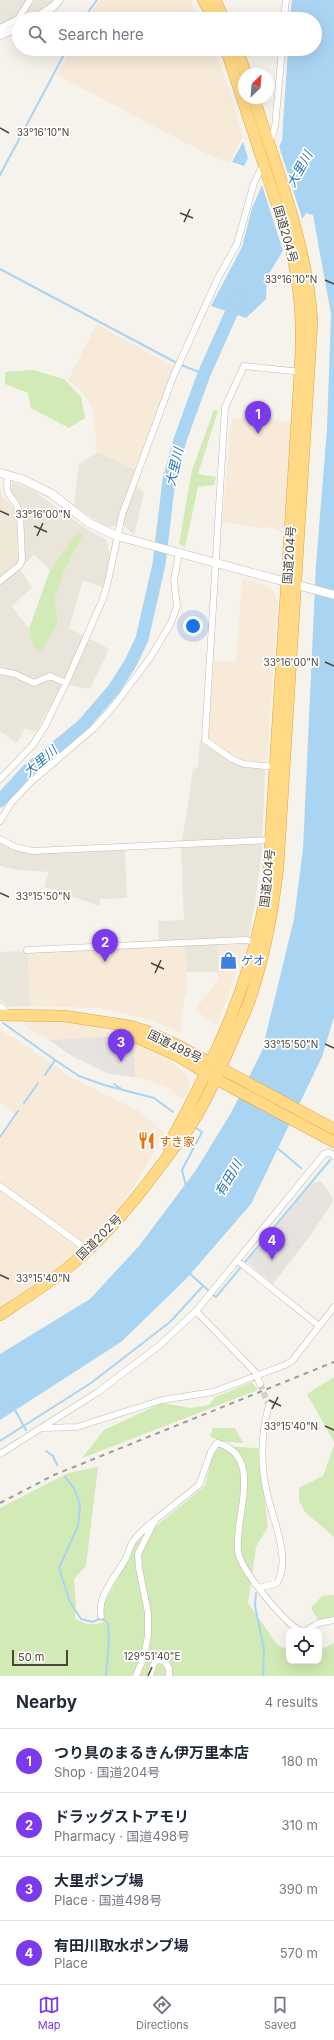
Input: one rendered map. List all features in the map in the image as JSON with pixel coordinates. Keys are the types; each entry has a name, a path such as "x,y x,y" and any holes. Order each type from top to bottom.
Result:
{"highway":[{"path":"203,0 210,12"},
{"path":"215,0 221,12"},
{"name":"国道204号","path":"220,1068 251,997 261,943 265,902 275,840 305,372 312,321 310,292 297,233 229,56"},
{"path":"240,56 244,68"},
{"name":"国道204号","path":"256,104 268,141 268,159 290,244 300,295 305,372"},
{"name":"国道204号","path":"207,1067 239,997 261,943"},
{"name":"国道498号","path":"5,1015 64,1016 94,1020 146,1031 207,1067"},
{"path":"207,1067 220,1068 230,1080 334,1142"},
{"path":"207,1067 216,1079 230,1080 334,1129"},
{"name":"国道202号","path":"150,1178 180,1124 207,1067"},
{"name":"国道202号","path":"0,1315 62,1272 88,1250 131,1205 197,1115 216,1079 220,1068"}],"street":[{"path":"22,12 30,0"},
{"path":"45,12 54,6 59,0"},
{"path":"285,12 286,0"},
{"path":"0,28 12,22"},
{"path":"0,35 12,30"},
{"path":"268,141 275,128 281,56"},
{"path":"0,779 32,746 66,683 107,586 122,515 173,377 218,278 238,244 254,183 268,159"},
{"path":"280,767 244,764 232,760 205,740 217,564 225,407 244,366 305,372"},
{"path":"4,473 52,494 89,523 117,536 334,595"},
{"path":"0,581 20,565 22,560 20,513 18,506 8,496 4,473"},
{"path":"0,821 11,803 31,782 94,728 113,707 150,658 171,623 177,606 174,580 176,553"},
{"path":"0,671 15,674 34,683 50,676 66,683"},
{"path":"0,839 15,847 33,850 275,840"},
{"path":"27,950 245,940 261,943"},
{"path":"0,1006 5,1015"},
{"path":"0,1454 98,1392 160,1345 196,1311 324,1154 329,1152 334,1156"},
{"path":"0,1186 88,1250"},
{"path":"238,1261 319,1326"},
{"path":"42,1428 77,1427 162,1400 213,1392 285,1366 292,1361 334,1307"},
{"path":"196,1311 256,1372 260,1384"},
{"path":"259,1588 277,1583 280,1578 282,1565 278,1532 267,1493 262,1447 262,1428 269,1404"},
{"path":"101,1616 100,1606 116,1571 126,1559 133,1540 155,1520 200,1486 211,1452 217,1443 225,1445 236,1452 244,1469 237,1537 238,1553 245,1569 259,1588 286,1620 297,1628"},
{"path":"136,1676 144,1657 148,1636 148,1612 139,1568 138,1554 155,1520"},
{"path":"310,1628 319,1623 334,1620"},
{"path":"150,1676 153,1665 157,1660 164,1660 169,1668 169,1676"}],"shaded area":[{"path":"0,0 54,0 48,6 38,12 12,12 12,26 4,30 0,28"},
{"path":"100,0 190,0 196,12 92,12"},
{"path":"67,56 216,56 222,70 243,136 229,163 207,154 57,75"},
{"path":"97,324 174,367 135,469 97,452 93,408 81,390 68,380"},
{"path":"247,416 291,423 283,533 271,527 260,528 222,522 231,420"},
{"path":"97,452 135,469 132,482 144,493 134,535 123,525 105,527 74,505 79,464"},
{"path":"13,482 34,491 88,530 106,540 111,559 104,588 83,580 69,628 109,649 90,689 62,684 36,732 25,728 17,743 0,731 0,585 20,569 32,587 12,606 29,629 33,647 58,624 55,598 64,571 84,533 77,533 50,570 34,555 25,563 23,508 10,492"},
{"path":"0,486 2,497 16,510 18,561 0,577"},
{"path":"242,579 267,586 273,590 278,600 267,760 259,762 245,760 231,754 208,737 214,661 236,662"},
{"path":"200,740 232,762 259,767 265,771 262,849 255,904 247,945 218,944 218,972 186,972 185,947 159,947 158,921 184,920 181,848 193,770 198,766"},
{"path":"0,842 34,853 125,850 127,898 100,899 100,906 44,887 49,872 17,870 0,866"},
{"path":"218,944 247,945 217,1025 195,1010 218,980"},
{"path":"186,947 187,994 184,998 181,1033 151,1020 99,1008 30,1006 28,951"},
{"path":"28,951 30,1006 8,1007 0,998 0,952"},
{"path":"23,1021 57,1021 101,1029 115,1036 49,1040 29,1029"},
{"path":"0,1031 11,1036 72,1078 139,1111 165,1133 125,1202 79,1251 0,1309 0,1139 17,1116 0,1103"},
{"path":"115,1036 133,1043 135,1077 109,1074 72,1056 49,1040"},
{"path":"133,1043 171,1061 185,1073 189,1081 189,1089 183,1099 167,1087 135,1077"},
{"path":"321,1181 334,1200 310,1236 273,1284 247,1262 313,1183"}],"green space":[{"path":"33,370 64,379 81,397 85,418 69,428 31,408 28,393 5,384 5,372"},
{"path":"214,410 218,411 198,474 216,477 214,485 198,487 185,547 179,544 192,470"},
{"path":"77,533 84,533 64,571 55,598 58,624 41,651 33,647 29,629 50,570"},
{"path":"334,1377 334,1442 307,1394"},
{"path":"252,1382 258,1390 82,1458 104,1430 162,1403 191,1408 209,1405 215,1397"},
{"path":"213,1428 235,1428 243,1443 219,1441 210,1436"},
{"path":"334,1445 334,1537 305,1512 299,1501 299,1488 323,1476"},
{"path":"221,1446 258,1448 268,1527 256,1547 248,1603 278,1646 286,1649 286,1664 322,1664 322,1649 334,1643 334,1676 0,1676 0,1508 68,1473 98,1467 86,1566 74,1579 76,1605 75,1618 88,1624 103,1622 103,1606 135,1543 205,1486 213,1453"},
{"path":"334,1595 334,1618 318,1620 311,1608 322,1596"}],"water":[{"name":"有田川","path":"292,0 334,0 334,1017 322,1057 251,1204 186,1279 121,1342 0,1420 0,1354 90,1299 139,1246 196,1170 231,1113 262,1051 294,919 303,849 316,565 327,429 331,314 313,215 306,213 267,277 266,299 246,318 211,306 242,247 252,208 282,140 288,56 322,56 322,12 291,12"},
{"path":"243,142 248,158 244,166 232,162"}],"pier":[{"path":"278,143 303,221 284,254 261,182"}],"waterway":[{"path":"88,12 97,0"},
{"path":"0,175 63,56"},
{"path":"0,269 175,362"},
{"name":"大里川","path":"0,801 27,771 83,725 114,689 130,664 142,639 159,564 169,480 180,440 204,374 238,298"},
{"path":"181,365 204,374"},
{"path":"3,1023 79,1076 104,1085 154,1098 173,1112"},
{"path":"45,1075 55,1060"},
{"path":"24,1103 38,1083"},
{"path":"114,1084 123,1090"},
{"path":"0,1137 18,1111"},
{"path":"186,1186 182,1170 202,1132 196,1128"},
{"path":"276,1147 301,1168"},
{"path":"213,1295 216,1297 330,1160"},
{"path":"189,1273 208,1290"},
{"path":"0,1441 91,1383 170,1322 203,1286"},
{"path":"14,1408 26,1430"},
{"path":"46,1451 53,1456 57,1465"},
{"path":"65,1477 74,1488 80,1504 78,1526 59,1568 70,1602 81,1619 93,1622 99,1619 105,1620 108,1624 109,1640 106,1676"},
{"path":"256,1593 255,1606 264,1649 263,1676"}],"tunnel":[{"path":"260,1384 269,1405"}],"railway":[{"path":"0,1503 54,1475 334,1362"}],"place":[{"name":"つり具のまるきん伊万里本店","path":"258,434"},
{"name":"ゲオ","path":"228,960"},
{"name":"ドラッグストアモリ","path":"105,962"},
{"name":"大里ポンプ場","path":"121,1062"},
{"name":"すき家","path":"146,1141"},
{"name":"有田川取水ポンプ場","path":"272,1260"}]}
